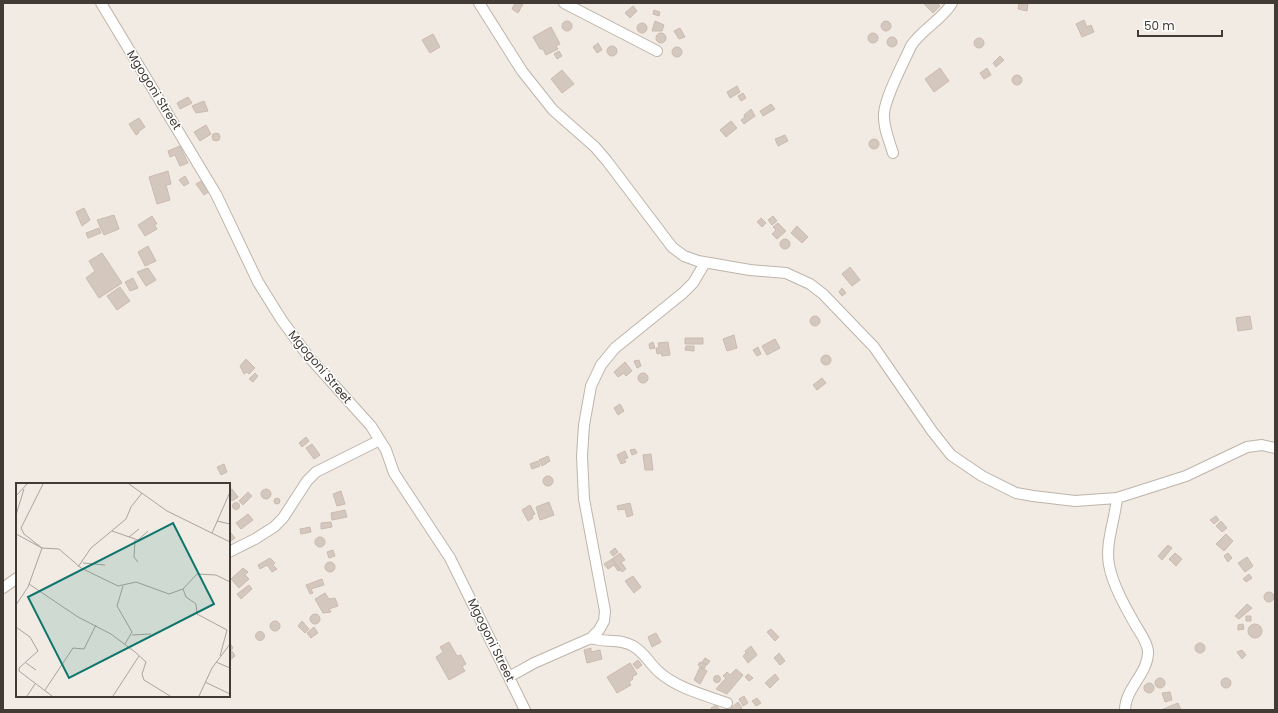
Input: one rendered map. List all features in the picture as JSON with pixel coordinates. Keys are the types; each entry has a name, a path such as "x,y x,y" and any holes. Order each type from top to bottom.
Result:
{"street":[{"name":"Mgogoni Street","path":"101,3 213,189 258,282 280,319 308,356 371,426 386,450 394,473 450,558 525,710"},
{"path":"478,3 522,72 553,110 595,147 672,247 684,256 705,263 750,270 786,273 800,278 823,294 861,332 882,357 940,442 951,455 982,476 1016,493 1033,496 1075,501 1117,498 1186,476 1247,447 1262,445 1275,448"},
{"path":"564,3 657,52"},
{"path":"893,153 885,130 884,113 887,103 911,46 952,3"},
{"path":"509,677 534,663 591,638 604,622 605,611 584,499 582,456 586,410 591,386 608,355 684,293 693,283 705,263"},
{"path":"230,552 255,539 274,527 284,518 307,481 316,472 380,440"},
{"path":"1117,498 1109,546 1109,565 1112,576 1126,607 1143,637 1148,651 1144,667 1126,698 1125,710"},
{"path":"3,588 16,579"},
{"path":"591,638 601,642 619,642 632,645 659,672 670,680 727,703"}],"building":[{"path":"515,3 523,4 518,13 512,9"},
{"path":"923,3 937,3 940,6 933,13"},
{"path":"1019,3 1028,3 1027,11 1018,9"},
{"path":"633,6 637,11 630,18 625,13"},
{"path":"654,10 660,12 659,16 653,14"},
{"path":"1084,20 1087,27 1091,25 1094,32 1082,37 1076,24"},
{"path":"565,21 569,21 571,22 571,30 565,31 562,28 562,24"},
{"path":"655,21 664,25 662,31 652,31"},
{"path":"884,21 888,21 890,22 890,30 884,31 881,28 881,24"},
{"path":"640,23 644,23 646,24 646,32 640,33 637,30 637,26"},
{"path":"551,27 560,44 556,46 558,49 546,55 543,49 540,49 533,37"},
{"path":"680,28 685,37 679,39 674,31"},
{"path":"659,33 663,33 665,34 665,42 659,43 656,40 656,36"},
{"path":"871,33 875,33 877,34 877,42 871,43 868,40 868,36"},
{"path":"433,34 440,47 430,53 422,40"},
{"path":"890,37 894,37 896,38 896,46 890,47 887,44 887,40"},
{"path":"977,38 981,38 983,39 983,47 977,48 974,45 974,41"},
{"path":"598,43 602,50 597,53 593,47"},
{"path":"610,46 614,46 616,47 616,55 610,56 607,53 607,49"},
{"path":"675,47 679,47 681,48 681,56 675,57 672,54 672,50"},
{"path":"559,51 562,56 557,59 554,54"},
{"path":"1000,56 1004,60 996,67 993,63"},
{"path":"940,68 949,81 934,92 925,79"},
{"path":"987,68 991,75 984,79 980,73"},
{"path":"562,70 574,84 562,93 551,79"},
{"path":"1015,75 1019,75 1021,76 1021,84 1015,85 1012,82 1012,78"},
{"path":"737,86 740,92 730,98 727,92"},
{"path":"743,93 746,98 741,101 738,96"},
{"path":"188,97 192,103 180,109 177,103"},
{"path":"204,101 208,111 196,113 192,106"},
{"path":"771,104 775,109 763,116 760,111"},
{"path":"751,109 755,116 744,124 741,120"},
{"path":"139,118 145,127 136,135 129,124"},
{"path":"731,121 737,128 726,137 720,130"},
{"path":"206,125 211,134 200,141 194,132"},
{"path":"214,133 218,133 220,137 218,141 214,141 212,139 212,135"},
{"path":"785,135 788,141 778,146 775,139"},
{"path":"872,139 876,139 878,140 878,148 872,149 869,146 869,142"},
{"path":"180,146 188,163 180,166 175,155 170,157 168,151"},
{"path":"168,171 171,184 166,185 170,200 157,204 149,177"},
{"path":"185,176 189,183 184,186 179,180"},
{"path":"203,180 210,191 204,195 196,184"},
{"path":"84,208 90,220 82,226 76,212"},
{"path":"114,215 119,229 104,235 97,220"},
{"path":"152,216 157,224 154,224 157,229 145,236 138,225"},
{"path":"773,216 777,221 772,225 768,220"},
{"path":"761,218 766,223 762,227 757,222"},
{"path":"778,223 786,231 777,239 772,234 776,230 773,227"},
{"path":"797,226 808,237 802,243 791,233"},
{"path":"99,228 101,233 88,238 86,233"},
{"path":"783,239 787,239 789,240 789,248 783,249 780,246 780,242"},
{"path":"148,246 156,261 145,266 138,252"},
{"path":"102,253 122,283 99,298 86,278 95,271 89,261"},
{"path":"850,267 860,280 852,286 842,274"},
{"path":"148,268 156,280 146,286 137,272"},
{"path":"133,278 138,288 130,291 125,282"},
{"path":"120,287 130,301 117,310 107,296"},
{"path":"842,288 846,293 842,296 839,292"},
{"path":"813,316 817,316 819,317 819,325 813,326 810,323 810,319"},
{"path":"1250,316 1252,329 1238,331 1236,318"},
{"path":"734,335 737,348 727,351 723,339"},
{"path":"685,338 703,338 703,344 685,344"},
{"path":"775,339 780,348 767,355 762,346"},
{"path":"653,342 655,348 650,349 649,344"},
{"path":"668,342 670,355 662,356 661,353 657,354 656,348 659,348 658,343"},
{"path":"686,346 694,346 694,351 685,350"},
{"path":"758,347 761,354 757,356 753,350"},
{"path":"824,355 828,355 830,356 830,364 824,365 821,362 821,358"},
{"path":"246,359 255,368 249,374 247,372 244,374 240,366"},
{"path":"639,360 641,366 637,368 634,361"},
{"path":"625,362 632,371 626,376 624,373 618,377 614,372"},
{"path":"255,373 258,376 253,382 249,379"},
{"path":"641,373 645,373 647,374 647,382 641,383 638,380 638,376"},
{"path":"822,378 826,383 817,390 813,385"},
{"path":"620,404 624,411 618,415 614,408"},
{"path":"306,437 309,441 302,447 299,443"},
{"path":"312,444 320,455 314,459 306,448"},
{"path":"635,449 637,453 632,455 630,450"},
{"path":"625,451 628,458 624,459 626,462 621,464 617,455"},
{"path":"651,454 653,470 645,470 643,455"},
{"path":"548,456 550,461 542,466 539,460"},
{"path":"538,461 540,466 532,469 530,464"},
{"path":"224,464 227,472 221,475 217,467"},
{"path":"546,476 550,476 552,477 552,485 546,486 543,483 543,479"},
{"path":"232,489 238,497 232,501 230,498 230,490"},
{"path":"264,489 268,489 270,490 270,498 264,499 261,496 261,492"},
{"path":"341,491 345,504 337,506 333,494"},
{"path":"248,492 252,496 243,505 239,501"},
{"path":"277,498 280,501 277,504 274,501"},
{"path":"236,502 239,503 239,509 236,510 233,509 232,506 233,503"},
{"path":"549,502 554,515 540,520 536,507"},
{"path":"630,503 633,515 627,517 625,509 618,510 617,506"},
{"path":"530,505 535,514 532,516 533,518 528,521 522,510"},
{"path":"345,510 347,517 332,520 331,513"},
{"path":"248,514 253,520 241,529 236,523"},
{"path":"1216,516 1219,520 1214,524 1210,520"},
{"path":"1221,521 1227,528 1222,532 1216,526"},
{"path":"331,522 332,527 321,529 321,523"},
{"path":"310,527 311,532 301,534 300,529"},
{"path":"230,534 235,538 230,541"},
{"path":"1226,534 1233,541 1224,551 1216,544"},
{"path":"318,537 322,537 324,538 324,546 318,547 315,544 315,540"},
{"path":"1168,545 1172,548 1162,560 1158,556"},
{"path":"615,548 618,552 613,556 610,552"},
{"path":"333,550 335,556 329,558 327,552"},
{"path":"620,553 625,560 621,562 626,569 622,572 612,559"},
{"path":"1175,553 1182,559 1176,566 1169,559"},
{"path":"1228,553 1232,558 1228,562 1224,556"},
{"path":"1247,557 1253,566 1245,572 1238,563"},
{"path":"270,558 275,563 273,565 277,569 272,572 267,565 260,569 258,565"},
{"path":"612,559 620,570 618,571 614,565 608,569 604,564"},
{"path":"328,562 332,562 334,563 334,571 328,572 325,569 325,565"},
{"path":"243,568 248,572 245,575 249,579 239,588 231,579"},
{"path":"1249,574 1252,578 1246,582 1243,579"},
{"path":"633,576 641,587 634,593 625,581"},
{"path":"322,579 324,585 311,589 313,593 310,594 306,585"},
{"path":"249,585 252,589 241,599 237,594"},
{"path":"1267,592 1271,592 1273,593 1273,601 1267,602 1264,599 1264,595"},
{"path":"325,593 329,599 335,598 338,606 329,609 331,612 323,613 315,599"},
{"path":"1247,604 1252,608 1239,619 1235,616"},
{"path":"313,614 317,614 319,615 319,623 313,624 310,621 310,617"},
{"path":"1246,616 1251,616 1251,621 1246,621"},
{"path":"273,621 277,621 279,622 279,630 273,631 270,628 270,624"},
{"path":"302,621 309,629 305,633 298,626"},
{"path":"1243,624 1244,629 1238,630 1238,625"},
{"path":"1255,624 1260,626 1262,631 1260,636 1255,638 1250,636 1248,631 1250,626"},
{"path":"314,627 318,633 311,638 307,633"},
{"path":"771,629 779,637 775,641 767,632"},
{"path":"260,631 265,636 260,641 255,636"},
{"path":"656,633 661,642 652,647 648,637"},
{"path":"449,642 457,656 461,655 466,664 462,666 465,671 449,680 436,657 443,652 440,647"},
{"path":"1198,643 1202,643 1204,644 1204,652 1198,653 1195,650 1195,646"},
{"path":"230,644 233,648 230,651"},
{"path":"751,646 757,655 748,663 743,656 746,653 745,651"},
{"path":"591,648 591,652 600,650 602,659 587,663 584,650"},
{"path":"1242,650 1246,655 1242,659 1237,652"},
{"path":"232,651 235,656 230,660 230,652"},
{"path":"779,653 785,661 780,665 774,658"},
{"path":"705,658 710,661 707,665 702,662"},
{"path":"638,660 642,665 637,669 633,664"},
{"path":"700,662 706,665 704,669 698,665"},
{"path":"630,663 637,674 632,677 633,679 629,682 631,685 617,693 607,677"},
{"path":"700,667 707,671 700,684 694,680"},
{"path":"736,669 743,675 727,694 716,689 726,678 723,676 727,672 730,675"},
{"path":"748,674 753,678 749,681 745,677"},
{"path":"775,674 779,679 770,688 765,683"},
{"path":"717,676 720,679 717,682 714,679"},
{"path":"1158,678 1162,678 1164,679 1164,687 1158,688 1155,685 1155,681"},
{"path":"1224,678 1228,678 1230,679 1230,687 1224,688 1221,685 1221,681"},
{"path":"1147,683 1151,683 1153,684 1153,692 1147,693 1144,690 1144,686"},
{"path":"1170,692 1172,700 1165,702 1162,693"},
{"path":"744,696 748,703 743,706 739,699"},
{"path":"757,698 761,703 756,706 752,701"},
{"path":"738,702 742,708 739,710 730,709"},
{"path":"1178,703 1181,710 1161,710"},
{"path":"716,705 720,710 712,710 711,708"}]}
